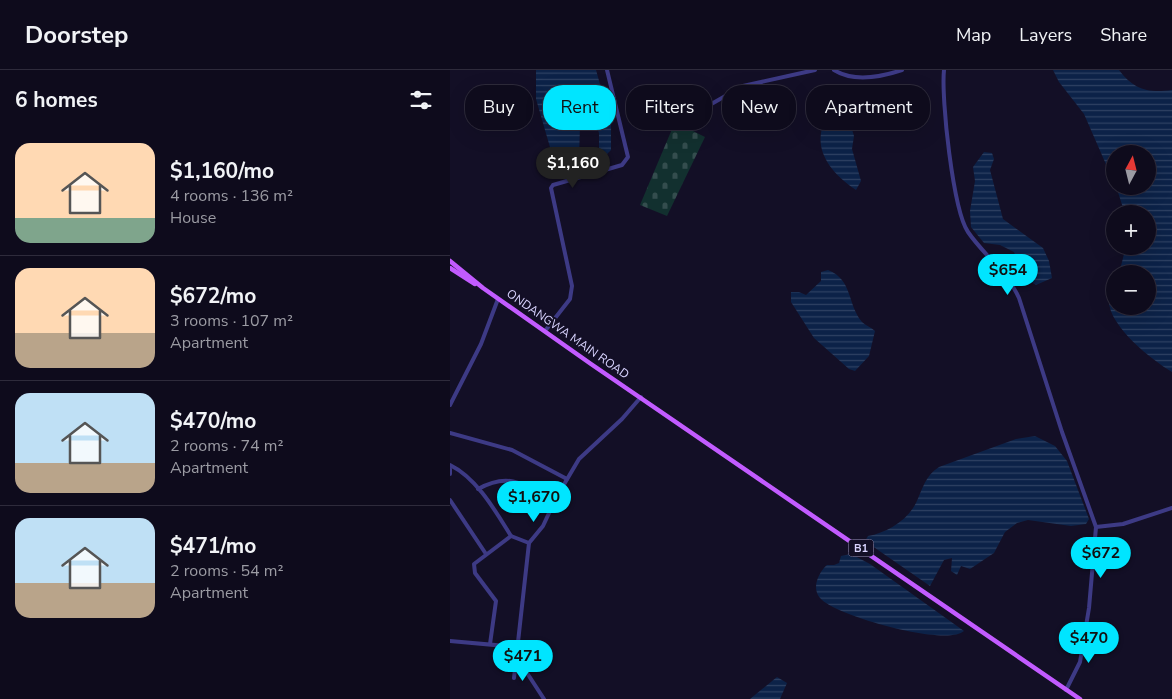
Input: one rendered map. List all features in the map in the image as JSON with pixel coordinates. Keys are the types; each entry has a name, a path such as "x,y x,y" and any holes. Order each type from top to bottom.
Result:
{"main road":[{"name":"ONDANGWA MAIN ROAD","path":"450,261 483,288"},
{"name":"ONDANGWA MAIN ROAD","path":"450,268 498,298 641,397"},
{"name":"B1","path":"641,397 1080,699"}],"street":[{"path":"545,331 570,299 572,286 551,188 553,185 622,165 628,157 607,70"},
{"path":"712,104 743,86 815,70"},
{"path":"834,70 849,77 888,74 902,70"},
{"path":"944,70 942,88 950,158 964,225 989,260 1015,288 1062,432 1096,527 1089,608 1080,662 1066,690"},
{"path":"450,405 478,351 498,298"},
{"path":"514,678 529,543 543,526 566,479 579,459 622,419 641,397"},
{"path":"450,433 512,450 566,479"},
{"path":"450,465 460,471 478,489 512,536 529,543"},
{"path":"450,469 450,474"},
{"path":"478,489 494,482 511,480 554,502"},
{"path":"450,500 486,554"},
{"path":"1096,527 1124,524 1172,508"},
{"path":"490,644 496,601 473,569 475,562 512,536"},
{"path":"450,641 517,646"},
{"path":"516,656 544,699"}],"green space":[{"path":"672,130 691,130 705,137 667,216 640,205"}],"water":[{"path":"536,70 596,70 600,85 543,85 543,123 536,99"},
{"path":"1053,70 1119,70 1130,82 1142,89 1156,91 1172,90 1172,372 1132,341 1113,315 1156,315 1156,265 1121,265 1124,255 1156,255 1156,205 1122,205 1119,195 1156,195 1156,145 1106,145 1106,164 1084,114 1059,82"},
{"path":"545,130 580,130 579,160 564,165 554,161"},
{"path":"598,130 611,130 611,150 605,156 599,153"},
{"path":"823,130 852,130 854,136 852,149 861,181 856,190 830,166 823,153 821,140"},
{"path":"984,152 992,153 994,159 990,170 1003,219 1043,248 1049,261 1052,278 1036,285 1024,278 1014,252 1000,245 984,243 971,227 970,211 975,181 973,167"},
{"path":"828,270 842,280 857,315 862,322 875,331 869,356 855,371 849,369 814,338 791,302 791,292 799,292 806,295 821,281 821,272"},
{"path":"1035,436 1055,446 1067,461 1089,519 1086,524 1071,526 1028,520 1017,523 1005,532 994,553 970,569 961,566 957,575 951,571 952,558 944,560 930,586 865,541 868,536 889,529 902,521 916,503 927,478 939,467 1016,439"},
{"path":"851,554 870,564 964,631 953,635 915,632 869,621 831,606 818,595 816,591 817,581 827,565 839,563 841,556"},
{"path":"777,677 787,683 780,699 750,699"}]}
